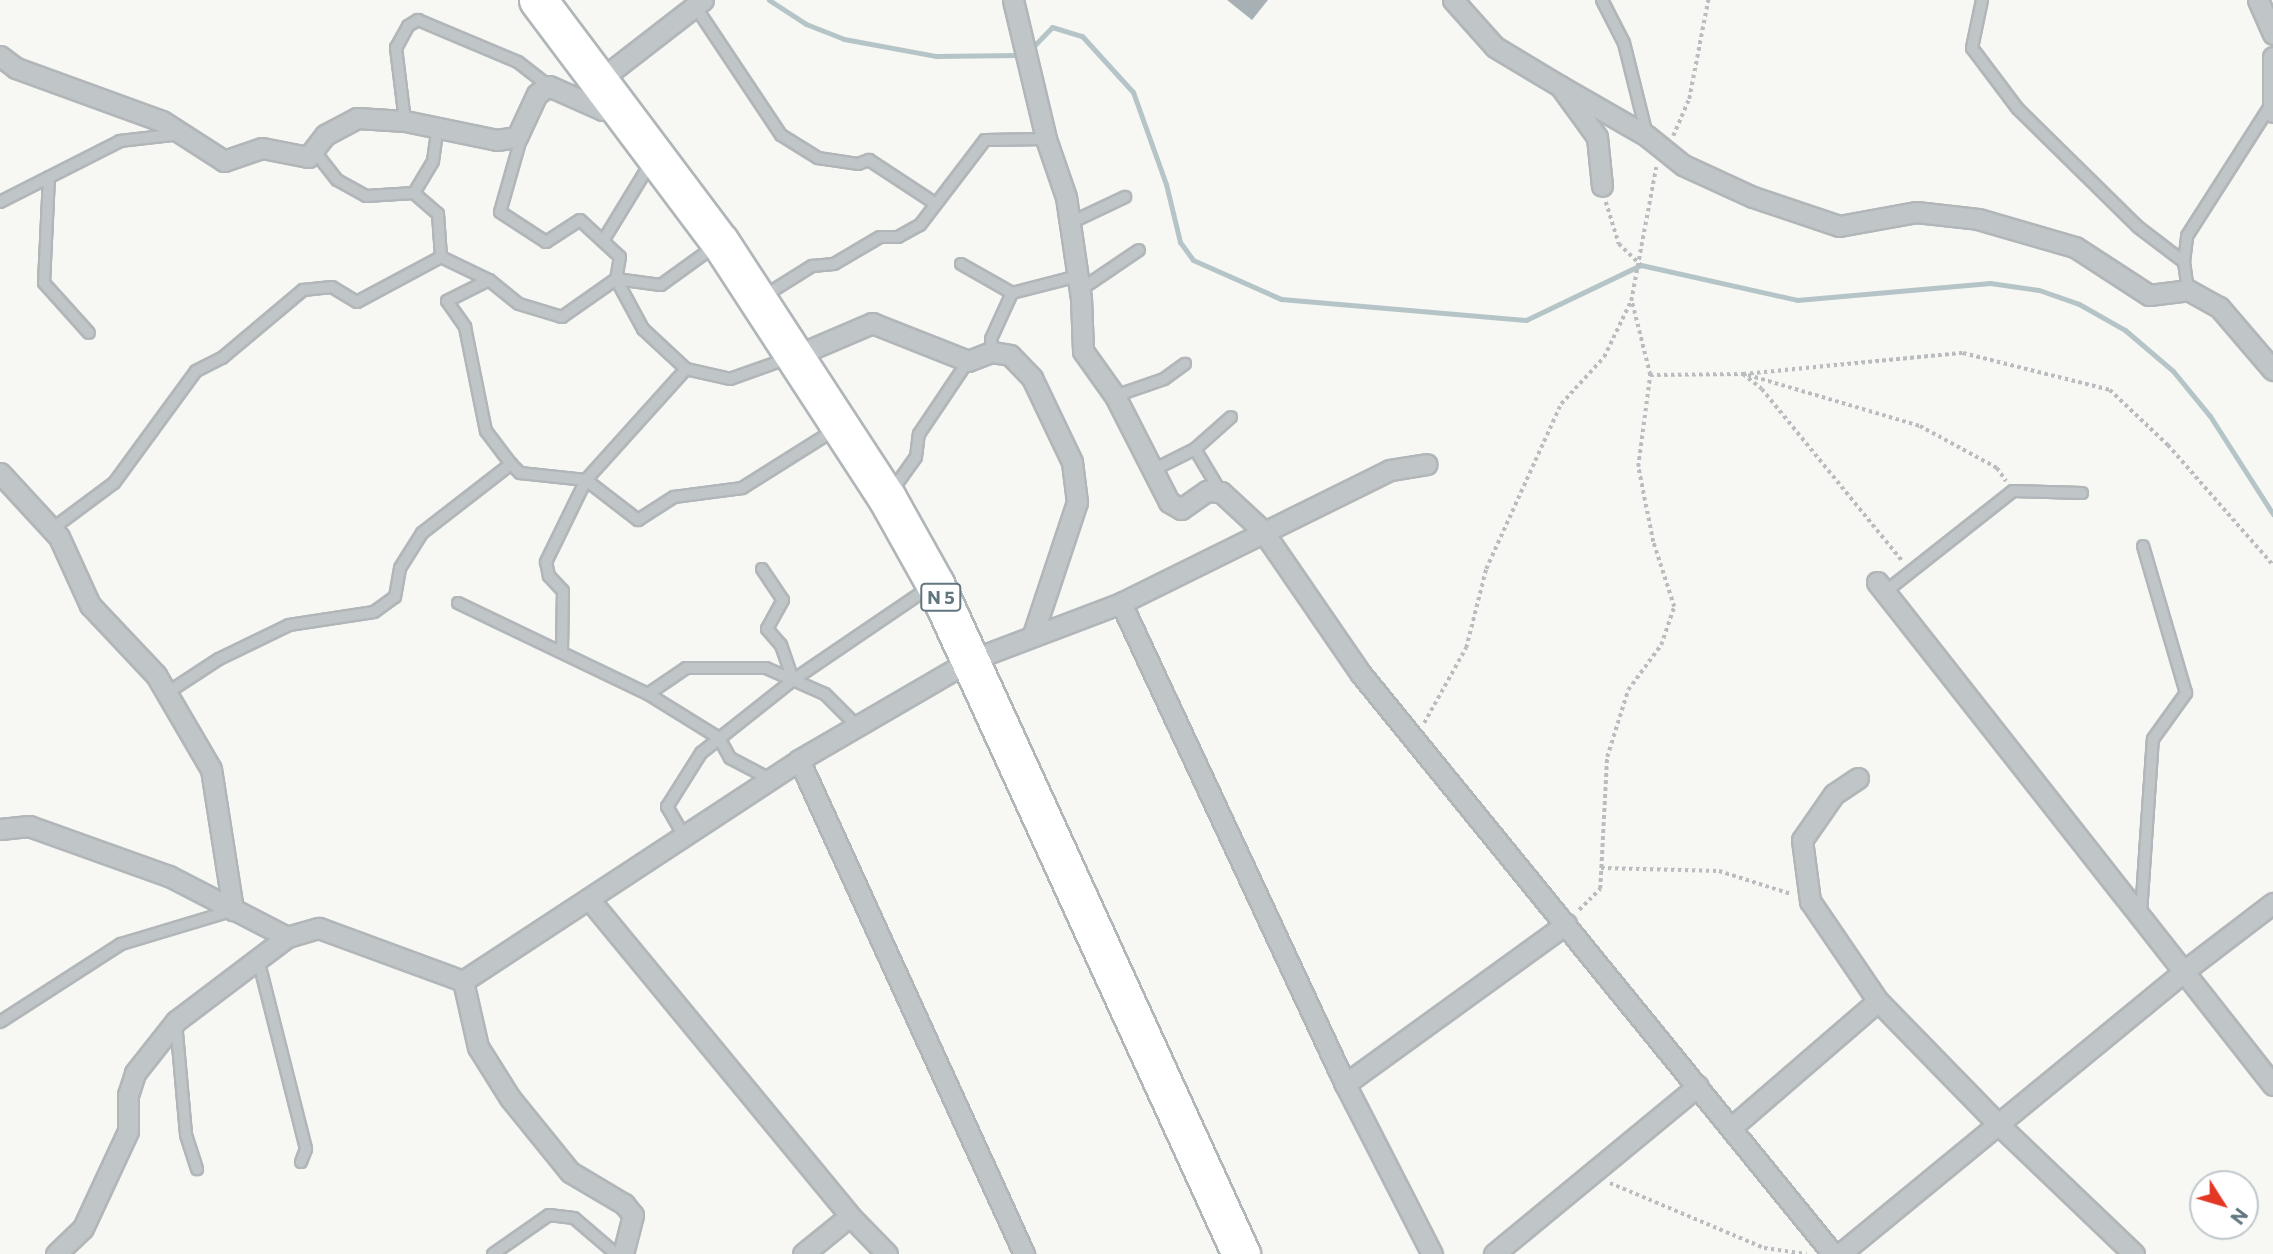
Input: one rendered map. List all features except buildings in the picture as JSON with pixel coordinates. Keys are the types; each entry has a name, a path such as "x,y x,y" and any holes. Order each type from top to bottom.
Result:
{"highway":[{"name":"N 5","path":"538,0 607,88 655,157 720,242 887,498 935,583 1241,1254"}],"street":[{"path":"1013,0 1046,139 1066,197 1079,283 1083,351 1115,396 1169,502 1181,509 1207,491 1221,492 1262,530 1361,674 1733,1126 1833,1254"},
{"path":"1453,0 1495,47 1647,136 1683,165 1753,197 1839,226 1916,212 1978,219 2076,247 2149,295 2188,290 2219,307 2273,370"},
{"path":"2258,0 2273,34"},
{"path":"0,57 16,68 162,121 224,160 262,148 300,157 315,152 325,135 357,118 405,121 497,139 523,131 537,94 549,86 603,110 607,88 699,3"},
{"path":"2271,109 2273,57"},
{"path":"1560,86 1597,137 1602,186"},
{"path":"795,356 872,323 968,361 992,352 1010,355 1032,378 1072,462 1077,502 1033,634"},
{"path":"463,981 799,760 971,660 1033,634 1121,603 1262,530 1390,470 1427,464"},
{"path":"0,473 52,529 90,605 156,675 211,768 233,910"},
{"path":"1881,587 2273,1085"},
{"path":"1121,603 1345,1084 1432,1254"},
{"path":"799,760 1024,1254"},
{"path":"1858,778 1834,794 1802,840 1810,901 1878,1001 1998,1124 2134,1254"},
{"path":"0,829 29,826 169,876 287,937"},
{"path":"589,899 850,1216 887,1254"},
{"path":"1840,1254 2184,971 2273,904"},
{"path":"1345,1084 1566,924"},
{"path":"56,1254 83,1228 128,1131 128,1095 135,1073 176,1021 287,937 319,928 463,981"},
{"path":"463,981 478,1047 510,1098 570,1172 624,1204 633,1215 623,1254"},
{"path":"1733,1126 1878,1001"},
{"path":"1494,1254 1698,1086"},
{"path":"803,1254 850,1216"}],"lane":[{"path":"1602,0 1624,43 1647,136"},
{"path":"1982,0 1972,48 2018,109 2138,227 2184,262"},
{"path":"699,3 781,135 818,158 858,164 869,160 933,202"},
{"path":"405,121 396,48 408,26 418,20 518,62 549,86"},
{"path":"2188,290 2184,262 2187,236 2271,109"},
{"path":"414,193 433,161 438,128"},
{"path":"523,131 500,212 545,242 580,220 620,257 616,279 643,328 687,369 730,379 795,356"},
{"path":"0,202 120,141 183,134"},
{"path":"758,300 812,266 834,264 880,237 898,237 920,225 933,202 985,140 1046,139"},
{"path":"315,152 337,180 366,196 414,193 438,214 441,257"},
{"path":"603,241 655,157"},
{"path":"49,177 44,283 89,333"},
{"path":"1070,223 1125,197"},
{"path":"441,257 489,280 519,304 562,317 616,279 661,285 720,242"},
{"path":"961,264 1012,293 1079,283 1139,250"},
{"path":"52,529 114,483 196,371 222,358 303,290 332,287 356,302 441,257"},
{"path":"489,280 447,301 465,327 486,431 520,473 586,480 638,520 674,497 742,488 839,427"},
{"path":"992,352 991,339 1012,293"},
{"path":"887,498 916,457 919,435 968,361"},
{"path":"1115,396 1164,379 1185,364"},
{"path":"562,652 563,591 549,576 546,562 586,480 687,369"},
{"path":"1153,470 1195,449 1231,417"},
{"path":"1195,449 1221,492"},
{"path":"167,693 219,659 289,625 374,612 395,597 400,568 422,533 511,464"},
{"path":"1881,587 1911,572 2013,491 2082,493"},
{"path":"2141,916 2153,739 2186,693 2143,546"},
{"path":"762,569 783,600 767,629 781,645 793,680"},
{"path":"684,836 667,807 701,753 793,680 935,583"},
{"path":"458,603 648,694 719,738 730,758 770,779"},
{"path":"648,694 686,668 766,668 825,694 856,725"},
{"path":"0,1022 121,944 233,910"},
{"path":"258,959 306,1149 302,1162"},
{"path":"176,1021 186,1135 197,1169"},
{"path":"493,1254 549,1215 574,1218 616,1254"}],"path":[{"path":"1414,739 1466,648 1486,569 1561,404 1604,358 1631,301 1641,265 1652,173 1666,152 1689,99 1708,0"},
{"path":"1602,186 1619,244 1641,265"},
{"path":"1566,924 1600,888 1608,757 1628,690 1661,645 1674,607 1653,542 1638,467 1650,375 1631,301"},
{"path":"1650,375 1744,374 1963,354 2110,390 2168,445 2273,565"},
{"path":"1744,374 1920,426 1997,468 2013,491"},
{"path":"1744,374 1762,389 1911,572"},
{"path":"1601,868 1720,871 1810,901"},
{"path":"1592,1175 1764,1248 1807,1254"}],"waterway":[{"path":"769,0 806,24 844,39 936,56 1021,55"},
{"path":"1029,51 1052,27 1082,36 1133,92 1166,184 1180,242 1193,260 1281,299 1526,320 1641,265 1797,300 1990,283 2039,290 2079,304 2125,330 2173,371 2210,416 2273,514"}]}
